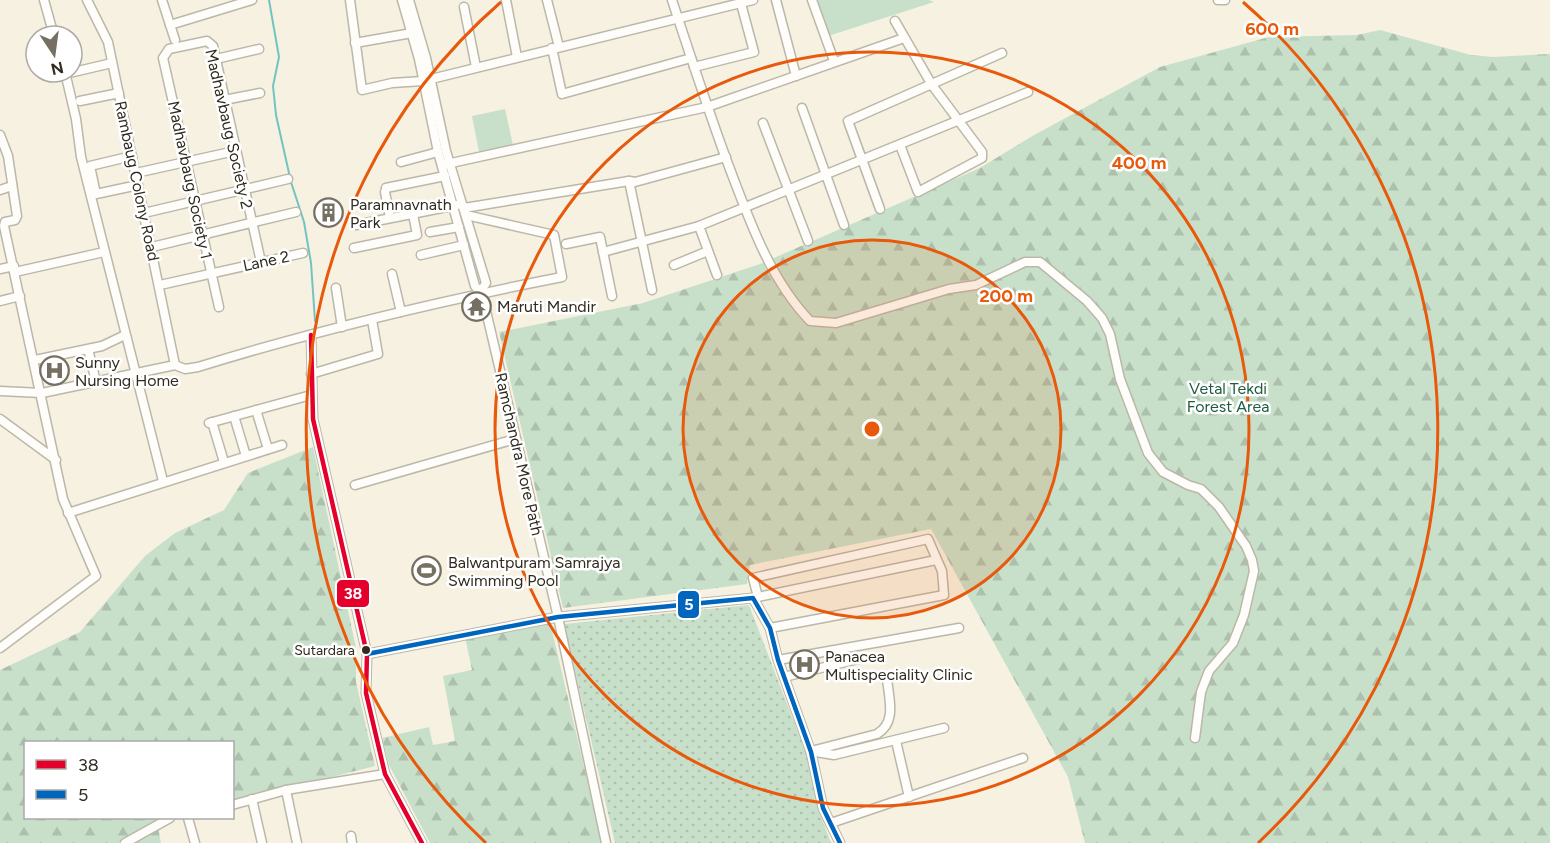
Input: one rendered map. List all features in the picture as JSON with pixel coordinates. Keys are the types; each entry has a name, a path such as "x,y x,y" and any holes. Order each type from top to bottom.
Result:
{"street":[{"path":"44,0 51,24"},
{"name":"Rambaug Colony Road","path":"87,0 108,42 176,365"},
{"path":"162,0 175,40"},
{"path":"170,25 252,0"},
{"path":"350,0 362,90 392,83 427,79 741,1 753,0"},
{"name":"Ramchandra More Path","path":"402,0 427,79 438,152 446,164 445,176 474,286 481,292 558,617 606,843"},
{"name":"Ramchandra More Path","path":"409,0 446,164 464,209 486,284 481,292"},
{"path":"506,0 518,57"},
{"path":"547,0 562,94 691,58"},
{"path":"672,0 707,107 745,208 767,258 787,294 810,321 836,322 949,289 976,285 1025,262 1040,262 1087,301 1102,318 1110,334 1120,379 1148,453 1164,472 1201,489 1220,507 1246,546 1254,571 1244,615 1233,643 1209,671 1201,692 1195,738"},
{"path":"776,0 796,76"},
{"path":"812,0 834,61"},
{"path":"1218,0 1225,0"},
{"path":"694,67 754,51 741,1"},
{"path":"464,7 476,67"},
{"path":"895,21 932,85 982,152 982,158 918,192 900,145"},
{"path":"355,44 412,33"},
{"path":"446,164 707,107 904,38"},
{"name":"Madhavbaug Society 2","path":"165,53 169,49 207,41 212,44 261,262"},
{"path":"216,59 259,49"},
{"name":"Madhavbaug Society 1","path":"165,53 163,58 219,307"},
{"path":"880,209 848,121 1002,53"},
{"path":"84,69 112,63"},
{"path":"67,84 104,252 163,481"},
{"path":"603,252 699,226 1028,92"},
{"path":"80,101 118,93"},
{"path":"224,100 260,93"},
{"path":"802,108 844,225"},
{"path":"763,123 808,241"},
{"path":"0,135 8,156 17,216 15,220 5,222 4,242 21,296 68,513 96,573 95,578 0,648"},
{"path":"136,173 235,151"},
{"path":"401,162 438,152"},
{"path":"132,156 90,166 96,194 138,185"},
{"path":"464,209 629,181 635,182 726,157"},
{"path":"390,218 385,190 445,176"},
{"path":"144,213 288,179"},
{"path":"629,181 652,290"},
{"path":"0,190 12,186"},
{"path":"0,391 42,393 176,365 185,369 198,368 310,335 481,292 562,277 554,236 453,206 356,225"},
{"path":"152,247 296,212"},
{"path":"354,248 417,235 413,214"},
{"path":"699,226 717,275"},
{"path":"430,232 459,227"},
{"path":"566,244 600,237 612,297"},
{"path":"421,255 464,245"},
{"path":"674,264 708,251"},
{"path":"0,269 14,269 104,252"},
{"name":"Lane 2","path":"160,285 303,253"},
{"path":"392,274 401,312"},
{"path":"336,288 342,327"},
{"path":"0,301 21,296"},
{"path":"311,374 378,354 372,320"},
{"path":"35,360 102,346 125,335"},
{"path":"310,335 313,418 367,654 366,693 384,774 422,843"},
{"path":"89,353 96,382"},
{"path":"224,462 211,423 311,395"},
{"path":"256,410 268,449"},
{"path":"234,416 246,456"},
{"path":"0,419 56,460"},
{"path":"354,485 516,439"},
{"path":"68,513 282,445"},
{"path":"770,628 944,595 942,571 928,539 832,558 753,578 755,598 770,628 778,660 810,751 823,808 840,843"},
{"path":"367,654 558,617 755,598 936,560"},
{"path":"778,660 958,628"},
{"path":"784,677 862,658"},
{"path":"810,751 877,734 885,729 890,718 887,679"},
{"path":"810,751 834,755 944,728"},
{"path":"896,741 909,796"},
{"path":"831,823 1023,758"},
{"path":"234,804 286,790 384,774"},
{"path":"286,790 297,843"},
{"path":"252,799 262,843"},
{"path":"131,841 168,819"},
{"path":"188,819 195,843"}],"green space":[{"path":"815,0 929,0 934,2 825,37"},
{"name":"Vetal Tekdi Forest Area","path":"1380,30 1471,55 1493,57 1550,54 1550,843 1085,843 1068,777 931,529 750,565 747,584 563,608 499,332 643,303 760,264 980,168 1034,135 1160,67 1269,37 1357,35"},
{"path":"505,109 513,145 479,152 472,116"},
{"path":"313,447 356,648 356,682 375,766 234,802 234,741 24,741 24,819 168,819 157,822 161,843 0,843 0,670 80,632 145,556 175,533 224,510 248,473"},
{"path":"749,605 806,753 819,811 831,843 615,843 564,624"},
{"path":"550,622 602,843 430,843 389,765 382,738 429,727 433,745 455,741 443,676 472,670 465,637"}],"waterway":[{"path":"269,0 279,57 273,86 276,115 291,182 304,222 311,263 315,321"}],"transit line":[{"name":"38","path":"311,335 313,419 367,654 366,693 385,774 422,843"},
{"name":"5","path":"367,654 558,617 753,598 770,628 778,660 811,752 823,808 840,843"}],"place":[{"name":"Paramnavnath Park","path":"329,213"},
{"name":"Maruti Mandir","path":"476,306"},
{"name":"Sunny Nursing Home","path":"54,371"},
{"name":"Balwantpuram Samrajya Swimming Pool","path":"427,571"},
{"name":"Sutardara","path":"366,650"},
{"name":"Panacea Multispeciality Clinic","path":"804,665"}]}
